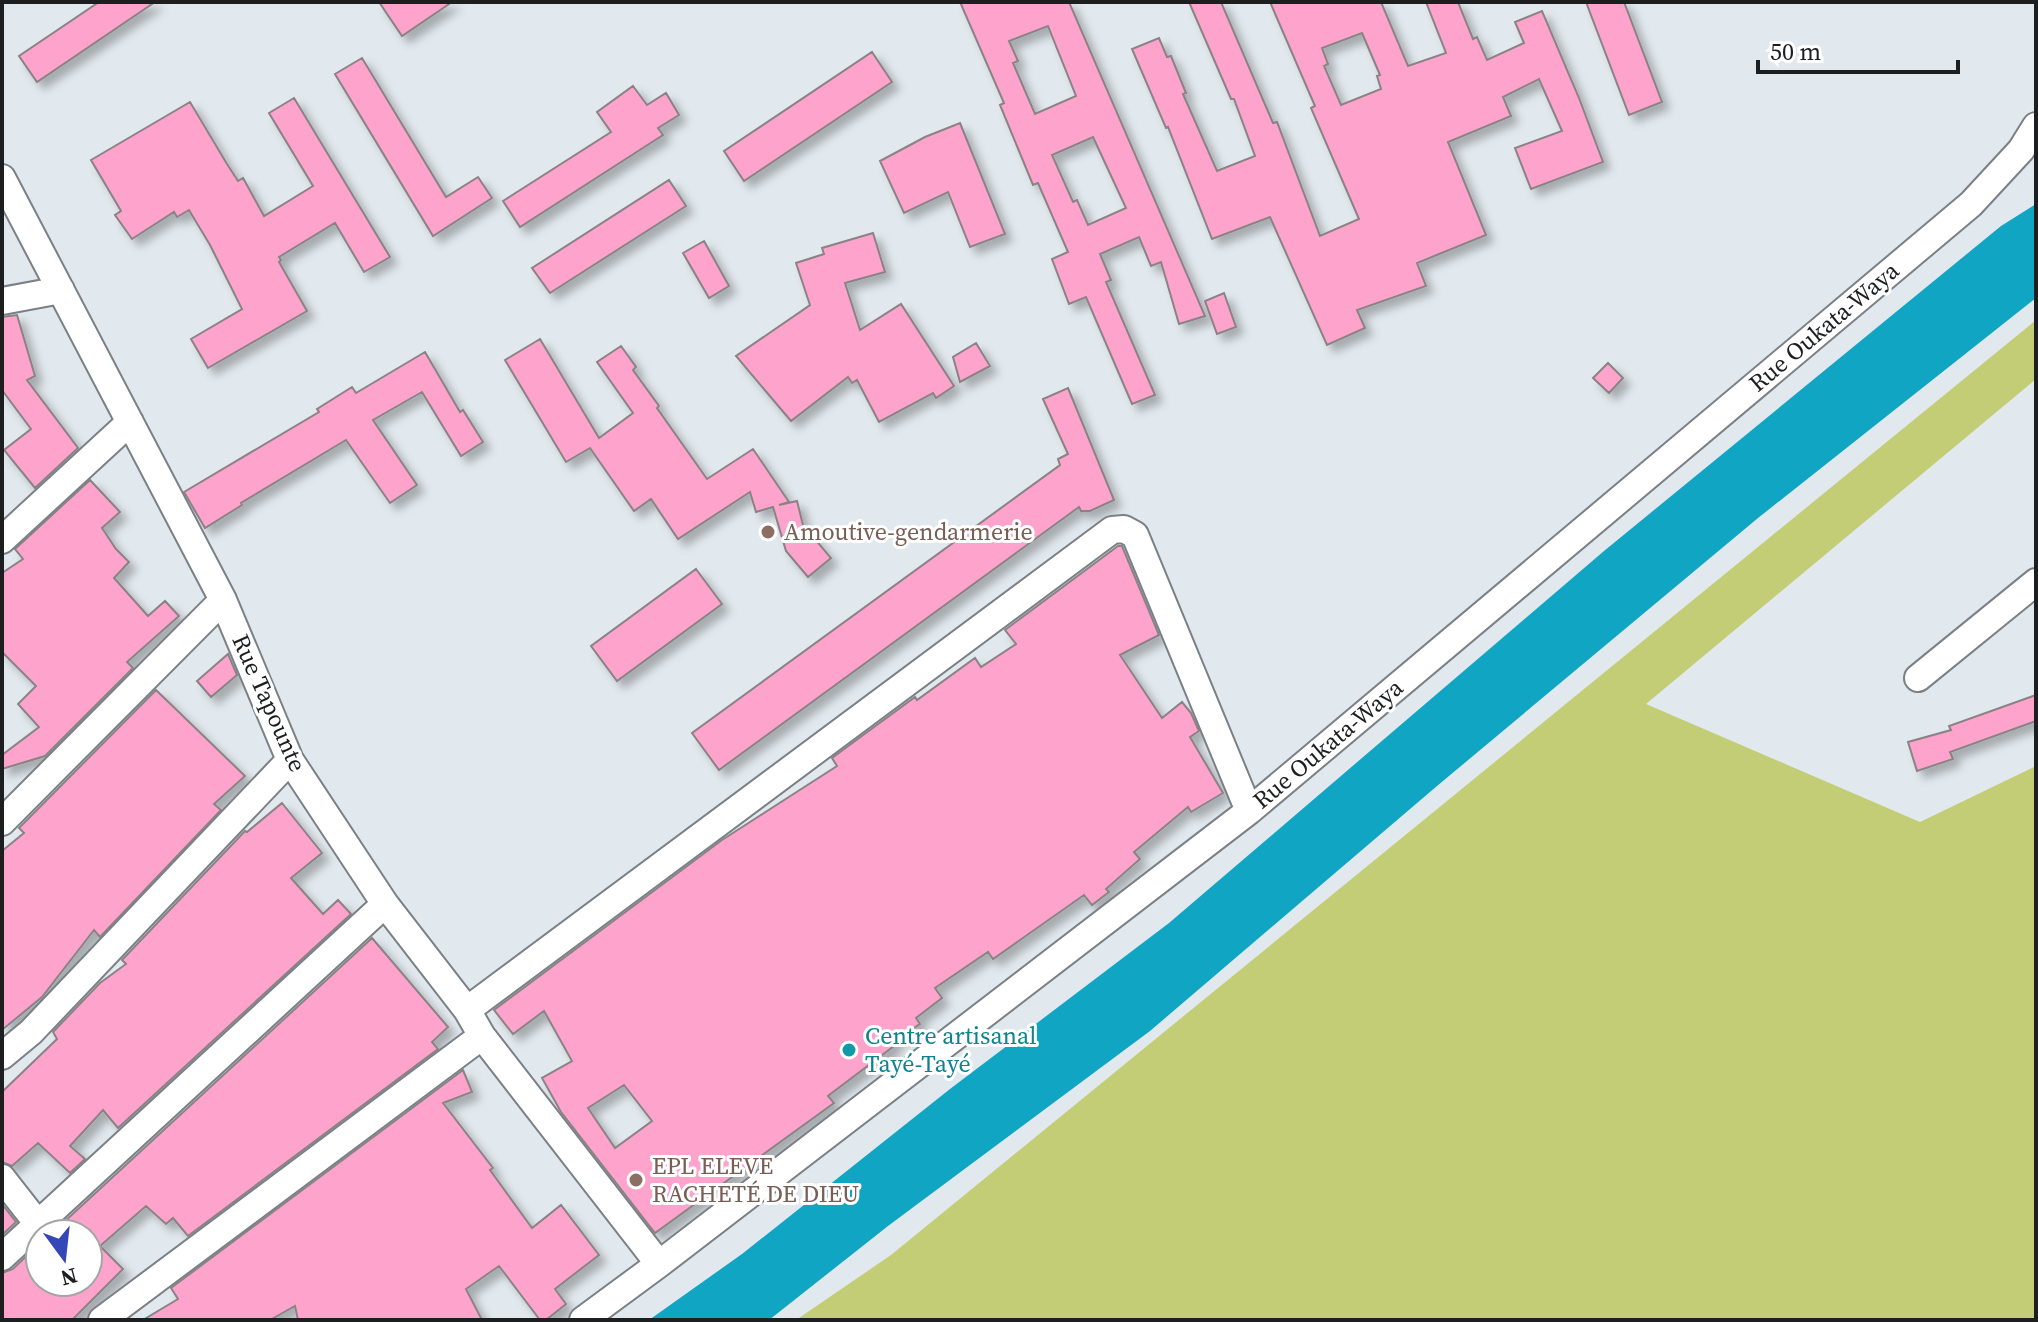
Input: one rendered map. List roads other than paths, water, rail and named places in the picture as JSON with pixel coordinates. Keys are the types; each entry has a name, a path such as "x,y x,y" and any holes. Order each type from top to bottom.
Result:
{"street":[{"name":"Rue Oukata-Waya","path":"583,1320 1249,811 1971,204 2021,150 2036,126"},
{"name":"Rue Tapounte","path":"2,178 223,600 290,760 385,904 467,1010 482,1036 659,1264"},
{"path":"2,301 61,290"},
{"path":"2,540 130,422"},
{"path":"467,1010 1112,530 1124,529 1135,535 1249,811"},
{"path":"1918,678 2036,582"},
{"path":"2,822 223,600"},
{"path":"2,1056 31,1032 290,760"},
{"path":"45,1218 385,904"},
{"path":"102,1320 482,1036"},
{"path":"2,1178 33,1218"},
{"path":"2,1257 24,1237"}],"water":[{"path":"2036,204 2036,298 1758,518 1150,1031 888,1226 769,1320 649,1320 742,1254 950,1089 1169,923 1604,551 2001,226"}],"place":[{"name":"Amoutive-gendarmerie","path":"768,532"},
{"name":"Centre artisanal Tayé-Tayé","path":"849,1050"},
{"name":"EPL ELEVE RACHETÉ DE DIEU","path":"636,1180"}]}
